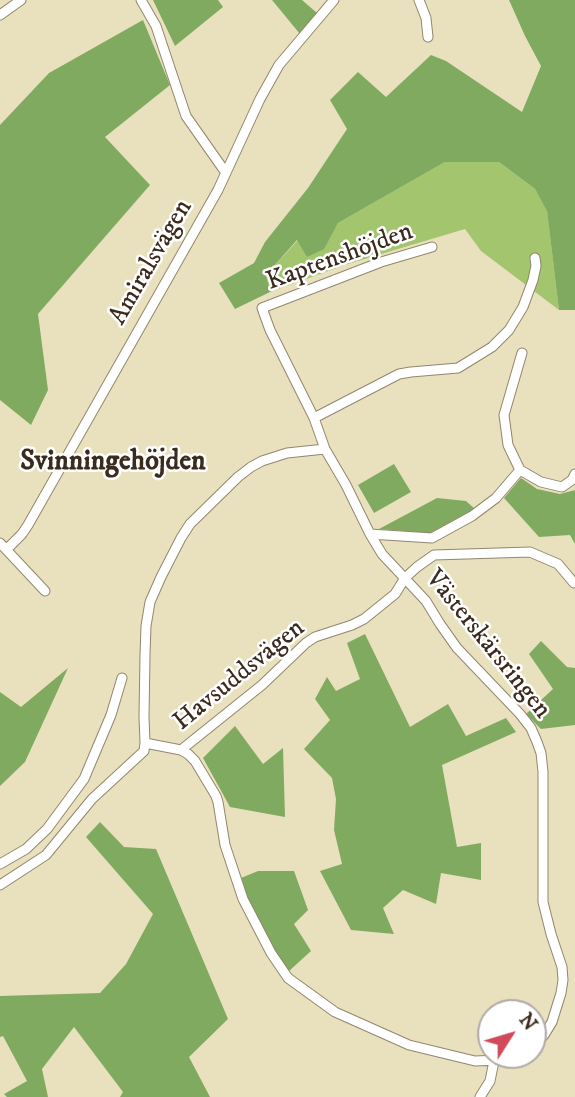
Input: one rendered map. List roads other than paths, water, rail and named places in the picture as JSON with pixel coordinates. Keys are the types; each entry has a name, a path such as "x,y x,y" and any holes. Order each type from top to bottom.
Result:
{"street":[{"path":"0,15 21,0"},
{"path":"141,0 156,26 186,116 226,173"},
{"name":"Amiralsvägen","path":"4,546 22,534 28,525 211,202 279,65 334,0"},
{"path":"419,0 426,18 428,37"},
{"name":"Kaptenshöjden","path":"262,308 360,270 432,247"},
{"path":"314,418 399,374 458,368 492,347 509,330 523,307 533,280 535,258"},
{"name":"Västerskärsringen","path":"262,308 314,418 325,450 382,554 426,601 457,648 527,722 537,742 541,753 543,785 543,902 562,967 563,980 552,1022 547,1030"},
{"path":"522,353 505,415 508,445 520,470 541,482 562,487 572,480 575,474"},
{"path":"0,885 46,855 92,799 144,751 145,655 150,602 190,524 251,467 287,453 325,450"},
{"path":"370,534 432,538 472,516 496,498 520,470"},
{"path":"4,546 45,591"},
{"name":"Havsuddsvägen","path":"145,743 181,750 262,685 306,643 315,637 364,619 395,594 405,578 434,555 530,552 558,564 575,583"},
{"path":"0,864 26,849 47,829 84,779 106,727 122,678"},
{"path":"181,750 195,761 218,802 225,845 243,899 271,953 288,978 335,1012 397,1041 477,1060"},
{"path":"480,1097 490,1081 492,1069"}],"district":[{"name":"Svinningehöjden","path":"113,463"}]}
